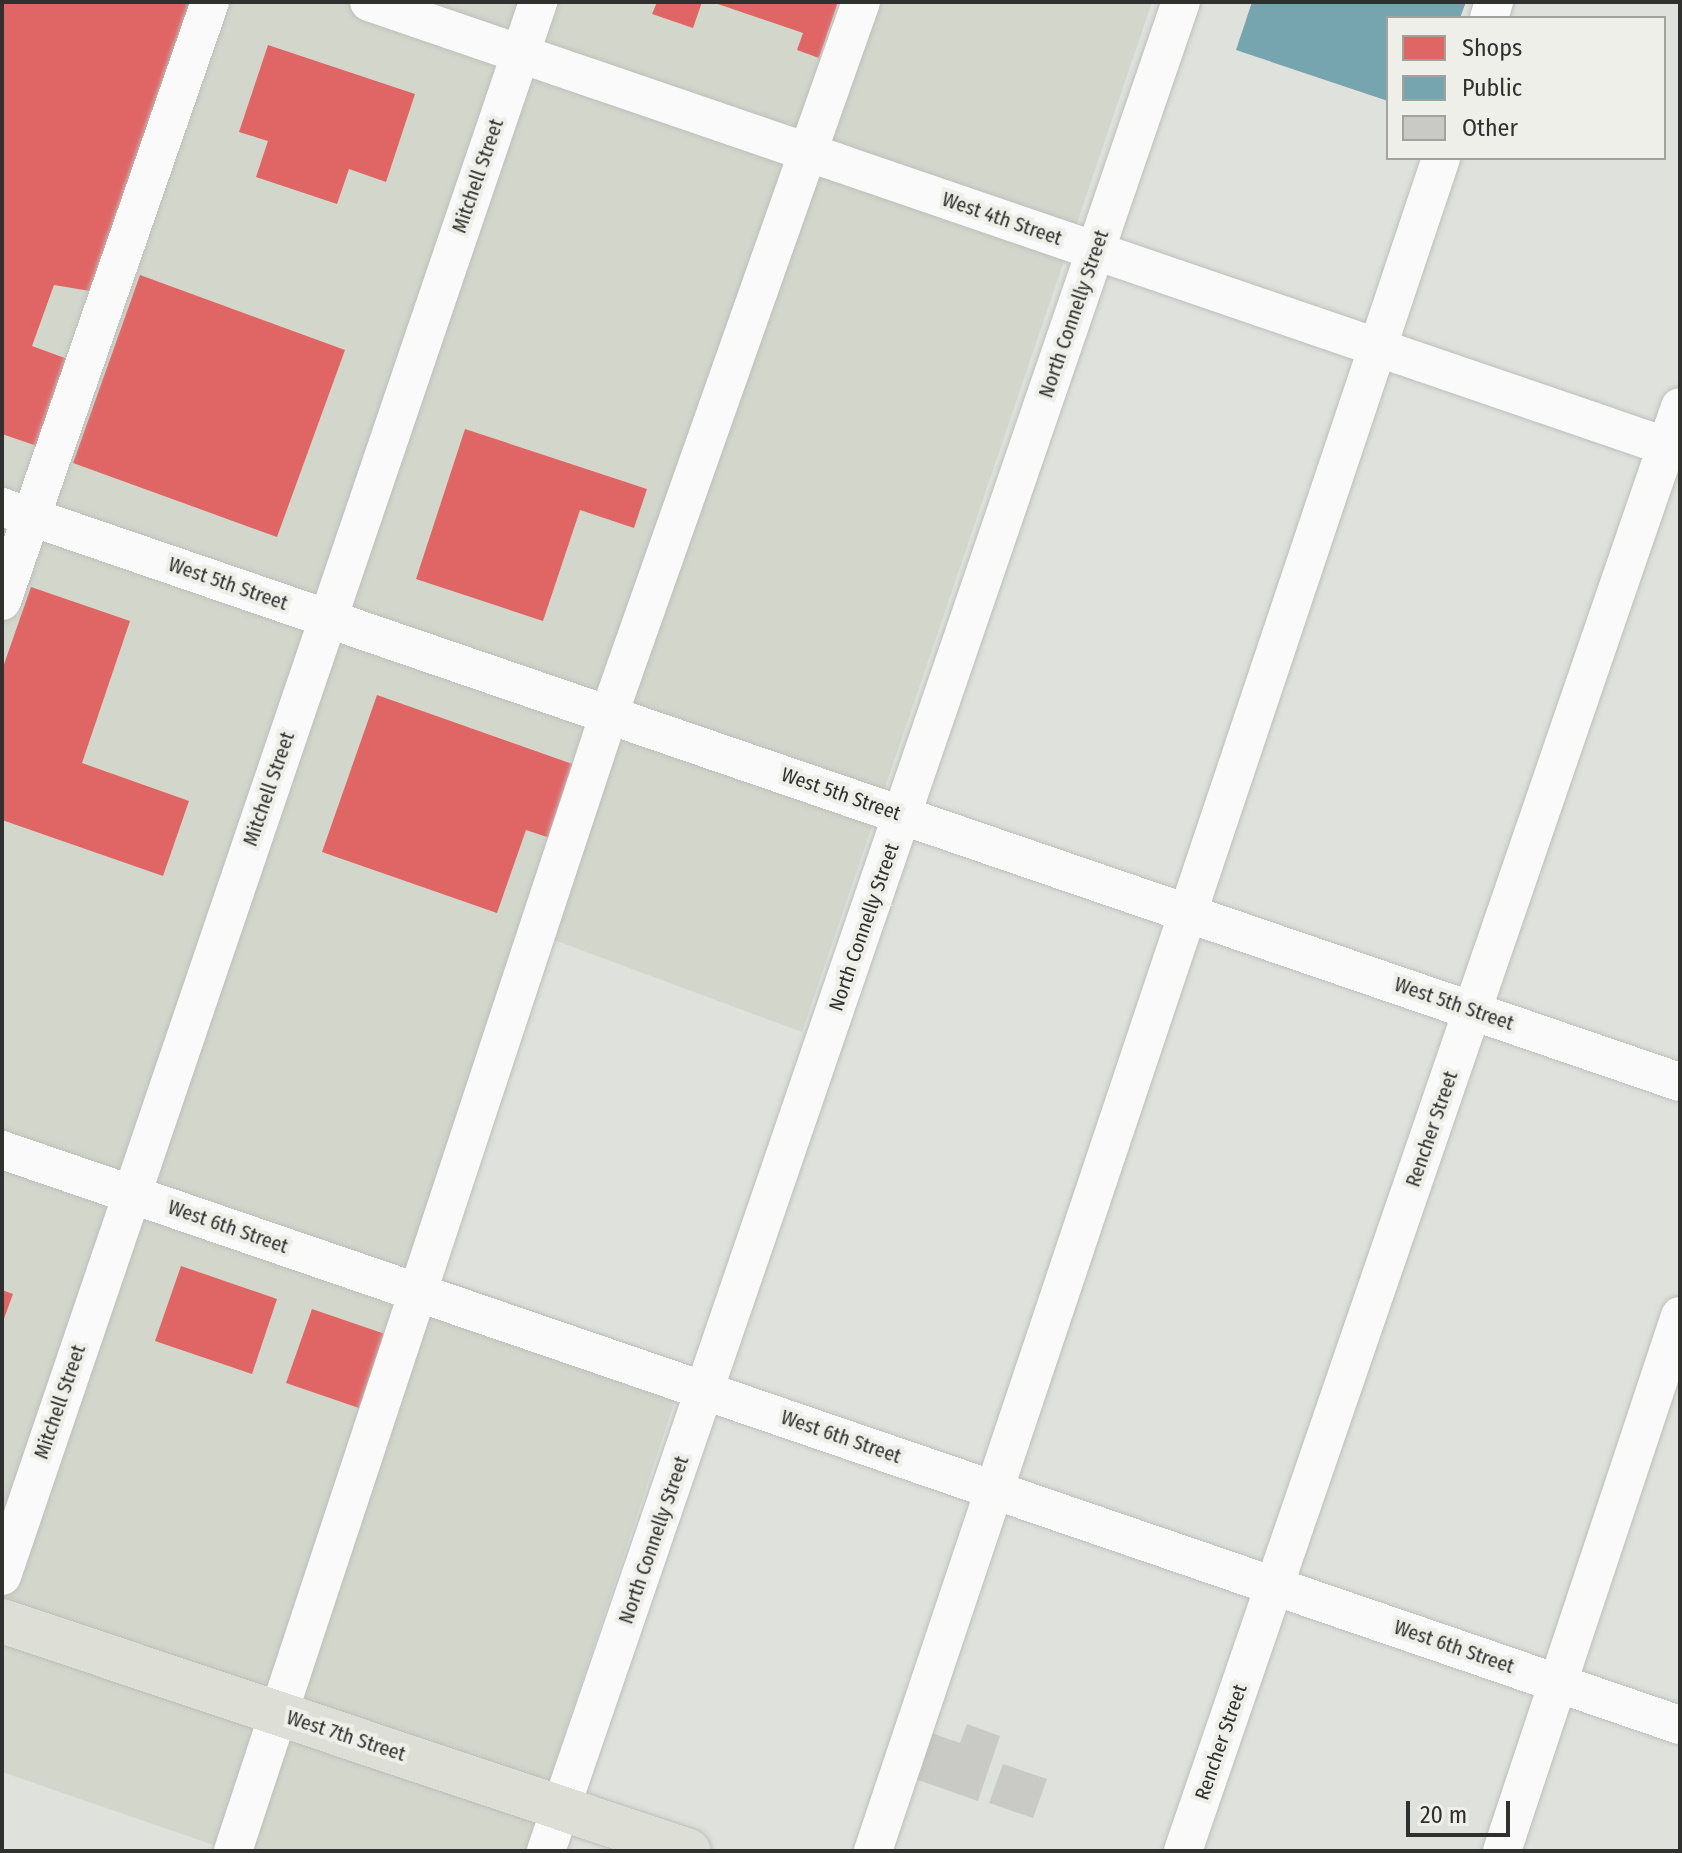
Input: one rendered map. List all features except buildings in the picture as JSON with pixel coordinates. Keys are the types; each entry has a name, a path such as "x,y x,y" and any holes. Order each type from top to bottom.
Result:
{"main road":[{"name":"West 7th Street","path":"2,1621 689,1851"}],"street":[{"path":"2,601 16,512 210,2"},
{"name":"West 4th Street","path":"369,2 1673,449"},
{"name":"Mitchell Street","path":"2,1576 538,2"},
{"path":"233,1851 281,1715 609,714 861,2"},
{"name":"North Connelly Street","path":"546,1851 1181,2"},
{"path":"873,1851 1190,914 1440,160"},
{"name":"Rencher Street","path":"1183,1851 1473,1011 1673,449 1680,407"},
{"name":"West 5th Street","path":"16,512 1680,1082"},
{"name":"West 6th Street","path":"2,1150 1680,1725"},
{"path":"1502,1851 1680,1316"}],"shaded area":[{"path":"2,2 1152,2 802,1032 554,940 440,1278 687,1364 526,1851 231,1851 2,1772"}]}
